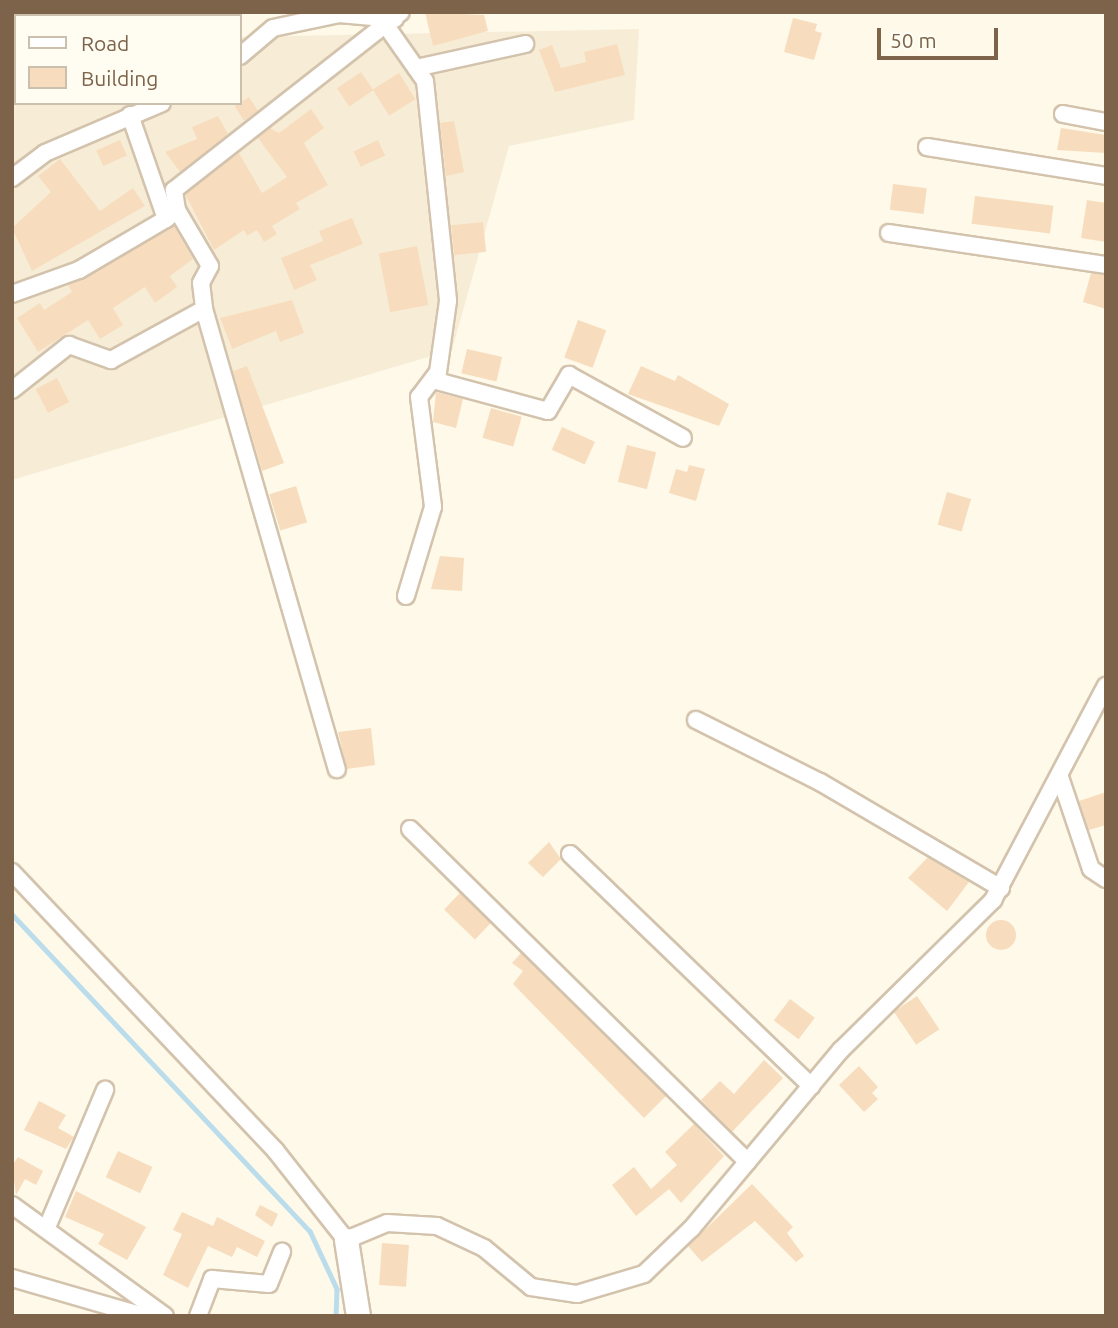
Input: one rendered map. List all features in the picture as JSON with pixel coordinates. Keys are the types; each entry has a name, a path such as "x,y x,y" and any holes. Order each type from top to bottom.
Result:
{"street":[{"path":"242,50 273,28 339,15 394,19"},
{"path":"394,19 425,82 448,301 433,380 419,397 433,507 405,596"},
{"path":"172,214 174,190 394,19"},
{"path":"416,68 525,44"},
{"path":"12,178 45,153 157,105"},
{"path":"1063,114 1106,122"},
{"path":"130,115 172,214 210,266 201,283 204,309 337,769"},
{"path":"927,147 1106,176"},
{"path":"12,294 79,270 172,214"},
{"path":"889,233 1106,265"},
{"path":"15,380 69,345 111,360 204,309"},
{"path":"433,380 548,411 569,375 683,438"},
{"path":"346,1240 387,1223 437,1226 484,1248 531,1287 577,1294 644,1275 748,1162 811,1086 1001,888 1106,687"},
{"path":"695,720 820,782 1001,888"},
{"path":"1060,777 1091,869 1106,879"},
{"path":"410,829 748,1162"},
{"path":"570,854 811,1086"},
{"path":"12,872 275,1150 346,1240 358,1316"},
{"path":"48,1225 105,1090"},
{"path":"12,1205 48,1225 164,1316"},
{"path":"198,1316 212,1279 270,1284 282,1251"},
{"path":"12,1278 144,1316"}],"shaded area":[{"path":"639,29 634,120 509,146 452,350 12,480 12,41 14,105 242,105 242,37"}],"building":[{"path":"425,12 484,15 488,31 433,46"},
{"path":"793,18 817,24 815,31 822,33 814,60 784,52"},
{"path":"617,44 625,75 555,92 539,50 552,45 561,68 586,62 584,52"},
{"path":"361,72 373,90 349,106 337,88"},
{"path":"399,73 415,99 389,116 373,89"},
{"path":"249,97 258,111 244,121 235,106 242,105 242,102"},
{"path":"311,109 324,128 304,143 328,185 296,203 300,209 272,226 277,234 264,242 257,230 247,236 244,230 214,250 185,194 239,153 262,193 287,177 258,138 270,128 279,133"},
{"path":"218,116 228,134 180,172 165,152 197,139 192,127"},
{"path":"454,121 464,172 446,176 440,123"},
{"path":"1061,128 1106,135 1106,153 1057,150"},
{"path":"120,140 127,156 103,166 96,151"},
{"path":"378,140 385,155 361,167 354,151"},
{"path":"60,159 100,211 133,188 145,206 32,271 12,228 51,192 38,176"},
{"path":"893,184 927,188 924,214 890,210"},
{"path":"975,196 1053,206 1050,233 972,224"},
{"path":"1087,200 1106,203 1106,242 1081,238"},
{"path":"352,218 363,244 310,265 317,280 294,290 281,258 323,241 319,231"},
{"path":"483,222 486,252 454,255 451,225"},
{"path":"174,226 193,259 170,276 177,287 155,303 145,287 113,308 123,325 100,339 88,320 38,352 17,318 40,303 44,310 72,292 68,285"},
{"path":"417,246 428,305 390,312 379,253"},
{"path":"1091,273 1106,275 1106,309 1083,302"},
{"path":"292,300 304,333 280,342 276,331 232,349 220,318"},
{"path":"578,320 606,330 593,368 564,358"},
{"path":"467,349 502,357 496,381 461,373"},
{"path":"247,366 284,463 262,471 233,371"},
{"path":"641,366 675,381 678,375 729,404 719,426 628,394"},
{"path":"57,378 69,402 48,413 36,389"},
{"path":"436,392 463,399 456,428 433,422"},
{"path":"491,408 522,417 513,447 482,438"},
{"path":"562,427 595,442 585,464 552,450"},
{"path":"627,445 656,452 647,489 618,482"},
{"path":"689,465 705,469 696,501 669,493 676,469 687,472"},
{"path":"296,486 307,522 280,531 269,494"},
{"path":"947,492 971,499 962,532 938,525"},
{"path":"440,556 464,558 462,591 431,589"},
{"path":"371,728 375,765 347,769 338,732"},
{"path":"1106,792 1106,825 1089,830 1079,801"},
{"path":"549,842 561,859 543,877 528,863"},
{"path":"928,857 969,882 947,911 908,878"},
{"path":"460,893 491,923 475,939 444,910"},
{"path":"1001,920 1012,924 1016,935 1012,946 1001,950 990,946 986,935 990,924"},
{"path":"521,953 666,1096 644,1118 513,984 523,971 512,963"},
{"path":"917,996 939,1029 916,1045 894,1012"},
{"path":"790,999 815,1018 799,1039 774,1021"},
{"path":"764,1060 783,1078 732,1132 701,1100 720,1081 734,1094"},
{"path":"859,1066 878,1087 872,1093 878,1099 864,1112 839,1085"},
{"path":"39,1101 66,1115 58,1128 74,1137 66,1149 24,1130"},
{"path":"694,1124 724,1156 681,1203 669,1189 636,1216 612,1185 634,1167 651,1189 677,1165 665,1152"},
{"path":"118,1151 152,1167 140,1193 106,1177"},
{"path":"18,1157 43,1171 36,1185 25,1179 16,1195 12,1166"},
{"path":"752,1184 793,1227 787,1233 804,1256 796,1262 755,1221 702,1262 688,1246"},
{"path":"76,1191 146,1227 127,1260 98,1244 104,1234 65,1217"},
{"path":"260,1205 278,1214 272,1227 255,1215"},
{"path":"182,1212 213,1226 217,1217 265,1241 257,1257 237,1247 232,1257 208,1246 188,1288 163,1275 182,1234 173,1230"},
{"path":"382,1243 409,1245 406,1287 379,1285"}],"waterway":[{"path":"12,914 310,1231 337,1289 336,1316"}]}
